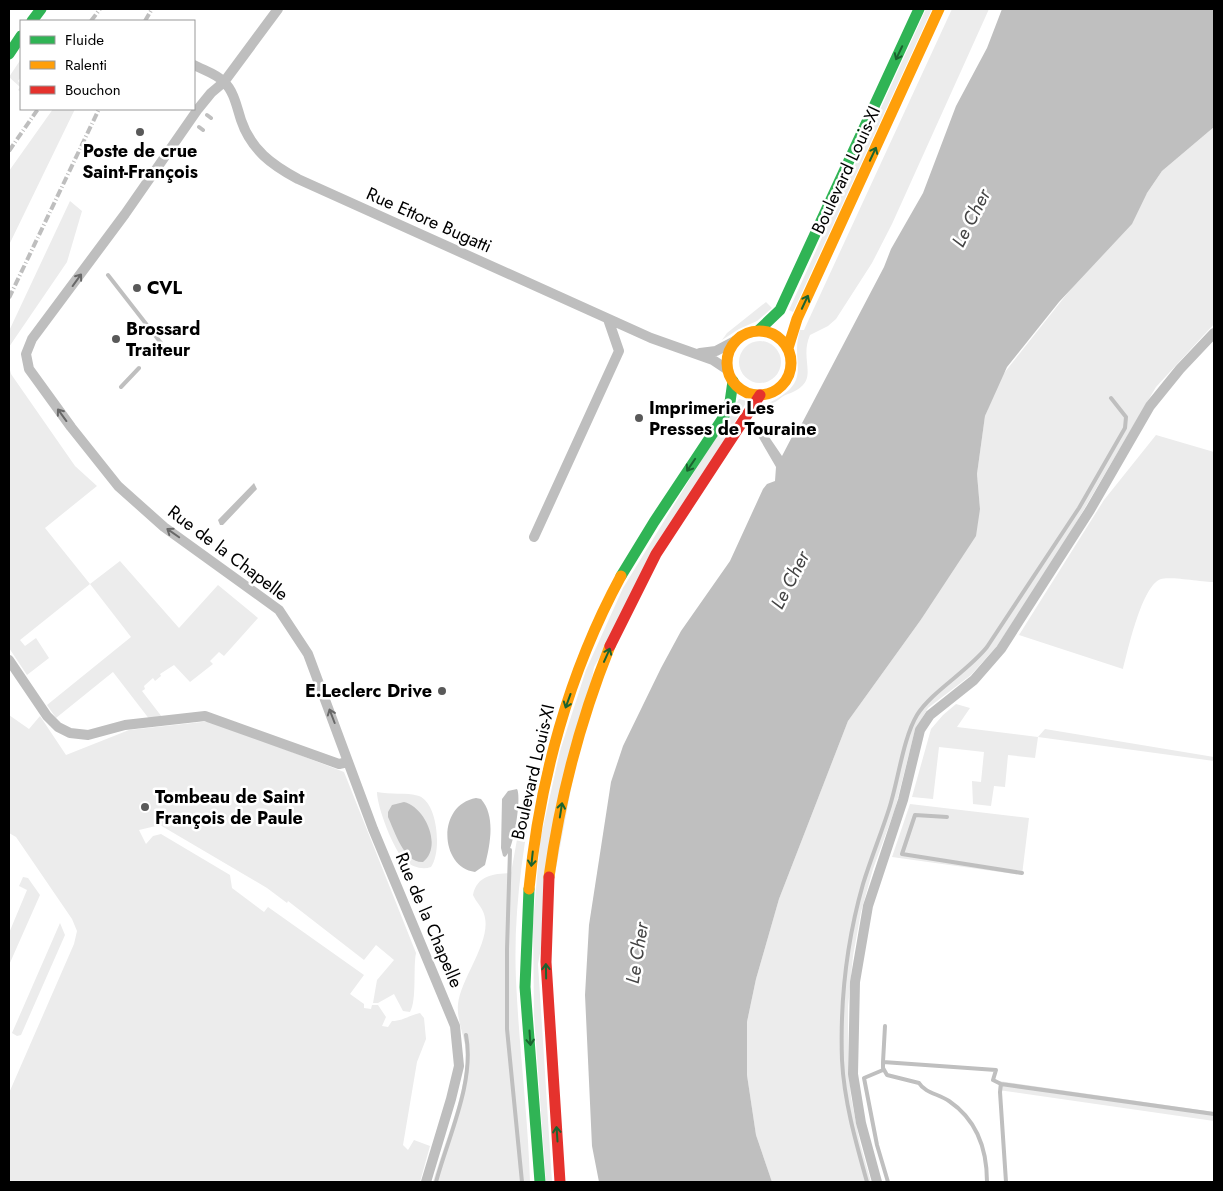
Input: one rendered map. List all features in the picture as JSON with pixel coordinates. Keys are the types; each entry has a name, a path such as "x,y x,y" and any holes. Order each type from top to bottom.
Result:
{"main road":[{"path":"33,20 40,9"},
{"name":"Boulevard Louis-XI","path":"758,330 780,310 919,9"},
{"name":"Boulevard Louis-XI","path":"788,348 797,319 940,9"},
{"path":"9,54 20,38"},
{"path":"758,330 776,335 788,348 792,366 790,375 778,390 760,395 740,389 733,381 728,370 728,357 735,341 750,332 758,330"},
{"name":"Boulevard Louis-XI","path":"540,1182 525,960 532,850 548,766 563,712 599,620 645,535 723,418 730,402 733,381"},
{"name":"Boulevard Louis-XI","path":"560,1182 546,978 546,927 552,859 566,775 583,717 600,670 634,594 657,553 733,440 760,395"}],"street":[{"name":"Rue de la Chapelle","path":"278,9 224,82 198,109 125,214 32,339 26,354 29,369 71,427 118,486 164,527 279,610 308,654 373,829 455,1026 458,1039 459,1066 456,1081 426,1182"},
{"name":"Rue Ettore Bugatti","path":"195,66 224,82 236,101 248,136 265,158 298,179 651,338 713,360 728,370"},
{"path":"534,537 619,351 608,319"},
{"path":"877,1182 861,1123 853,1074 855,982 868,906 903,800 920,730 930,715 974,680 1001,649 1090,510 1137,428 1163,389 1214,333"},
{"name":"Rue Ettore Bugatti","path":"696,353 716,351 735,341"},
{"path":"9,660 47,716 58,727 70,733 88,735 125,725 205,716 339,764 348,762"}],"shaded area":[{"path":"926,9 932,9 793,312 789,310"},
{"path":"952,9 989,9 892,224 872,263 836,319 828,326 810,335 806,354 808,370 805,383 799,389 785,395 776,402 767,404 782,396 791,388 796,380 798,372 797,342 800,330 804,330"},
{"path":"20,60 20,78 18,81 20,87 9,77"},
{"path":"52,110 75,110 9,245 9,171"},
{"path":"1214,127 1214,324 1156,387 1053,562 997,646 971,675 928,708 915,730 895,809 873,869 861,912 853,956 848,1007 848,1063 851,1097 860,1143 871,1182 772,1182 756,1135 747,1075 747,1022 756,979 779,899 848,721 920,621 980,509 977,474 985,416 1001,377 1147,193 1162,171"},
{"path":"70,201 82,211 67,262 9,347 9,331"},
{"path":"766,302 772,308 757,321 739,329 722,340 727,333"},
{"path":"760,341 775,347 781,362 775,377 760,383 745,377 739,362 745,347"},
{"path":"9,366 11,374 75,466 97,486 45,528 90,584 20,640 25,646 36,638 49,658 27,675 9,648"},
{"path":"739,399 747,401 594,667 538,964 552,1182 546,1182 534,1015 533,924 540,841 560,751 586,670 623,588"},
{"path":"1156,435 1214,452 1214,582 1165,578 1154,584 1142,605 1123,669 1019,635 1104,500"},
{"path":"120,561 179,628 218,585 258,618 224,656 219,652 210,661 213,664 190,682 174,665 160,674 161,676 155,681 153,678 144,686 145,689 142,691 162,717 150,720 113,672 56,718 47,705 131,637 90,584"},
{"path":"956,704 970,708 957,727 1038,737 1035,758 1008,755 1005,787 994,786 991,806 973,804 972,781 981,782 984,752 939,747 933,799 912,797 931,729"},
{"path":"9,715 29,729 40,716 66,755 129,730 211,721 344,772 416,953 414,992 410,1012 403,1011 394,994 378,1003 373,1003 377,980 394,960 376,945 364,960 288,901 287,903 267,888 160,825 139,830 146,844 153,836 161,834 230,875 232,888 264,912 268,907 364,975 350,994 364,1004 364,1008 371,1009 372,1005 378,1005 386,1017 382,1026 388,1027 392,1021 420,1013 424,1018 426,1039 417,1062 403,1145 408,1150 414,1140 430,1146 420,1182 9,1182 9,1093 74,944 77,931 72,919 16,837 9,833"},
{"path":"1045,729 1214,757 1214,761 1038,737"},
{"path":"528,778 536,780 520,880 515,955 530,1182 433,1182 457,1109 464,1079 466,1049 458,1011 460,993 481,947 486,924 482,909 473,895 478,883 487,877 511,873"},
{"path":"377,792 414,795 425,800 434,818 437,840 431,867 421,868 414,866 405,861 401,856 387,828"},
{"path":"910,804 1029,818 1022,875 892,857"},
{"path":"23,877 28,878 40,895 9,965 9,933 27,890 19,886"},
{"path":"60,923 65,935 21,1035 17,1036 12,1033"},
{"path":"999,1081 1214,1112 1214,1121 998,1090"}],"water":[{"name":"Le Cher","path":"1002,9 1214,9 1214,127 1162,171 1147,193 1132,224 1059,302 1007,367 985,416 977,474 980,509 976,536 920,621 848,721 779,899 756,979 747,1022 747,1075 756,1135 772,1182 599,1182 592,1146 585,995 589,925 611,782 623,746 681,631 730,561 763,489 767,484 775,481 776,467 758,436 763,428 782,456 794,433 800,427 884,267 891,249 923,193 956,106 987,48"},
{"path":"254,483 257,489 223,525 220,525 218,520"},
{"path":"517,789 516,824 511,846 505,857 501,848 502,799 508,791"},
{"path":"476,798 481,799 486,806 489,814 490,831 489,849 485,865 475,872 463,868 455,860 449,849 447,836 449,823 454,812 463,803"},
{"path":"404,802 412,805 419,811 429,828 431,847 429,855 423,862 410,858 405,852 388,817 388,812 392,805"}],"waterway":[{"path":"207,115 211,118"},
{"path":"199,127 203,130"},
{"path":"108,275 161,343"},
{"path":"121,387 139,368"},
{"path":"867,1182 845,1091 842,1060 842,1016 846,971 857,905 889,809 904,748 912,725 923,706 970,665 987,647 1079,508 1125,428 1126,417 1111,398"},
{"path":"947,817 915,815 902,854 1022,873"},
{"path":"510,850 507,1029 522,1182"},
{"path":"883,1062 885,1026"},
{"path":"436,1182 464,1090 468,1053 466,1035"},
{"path":"987,1182 987,1170 979,1137 967,1117 949,1101 928,1091 919,1083 887,1075 883,1068 883,1062 996,1070 993,1080 1001,1084 1214,1114"},
{"path":"883,1070 864,1078 877,1145 888,1182"},
{"path":"1001,1084 1006,1182"}],"railway":[{"path":"92,20 100,9"},
{"path":"146,20 152,9"},
{"path":"9,151 37,110"},
{"path":"9,298 99,110"}],"traffic: fast":[{"path":"33,20 41,9"},
{"path":"759,330 780,310 919,9"},
{"path":"9,54 20,38"},
{"path":"621,576 654,522 723,418 730,402 733,381"},
{"path":"529,889 525,987 540,1182"}],"traffic: slow":[{"path":"788,348 797,319 939,9"},
{"path":"753,331 765,331 782,340 789,351 791,363 789,375 782,386 765,395 753,395 741,390 732,381 727,369 727,357 732,345 741,336 753,331"},
{"path":"529,889 540,808 559,728 586,650 621,576"},
{"path":"549,877 559,818 572,760 589,702 610,646"}],"traffic: jam":[{"path":"610,646 656,554 760,395"},
{"path":"549,877 546,962 560,1182"}],"place":[{"name":"Poste de crue Saint-François","path":"140,132"},
{"name":"CVL","path":"137,288"},
{"name":"Brossard Traiteur","path":"116,339"},
{"name":"Imprimerie Les Presses de Touraine","path":"639,418"},
{"name":"E.Leclerc Drive","path":"442,691"},
{"name":"Tombeau de Saint François de Paule","path":"145,807"}]}
